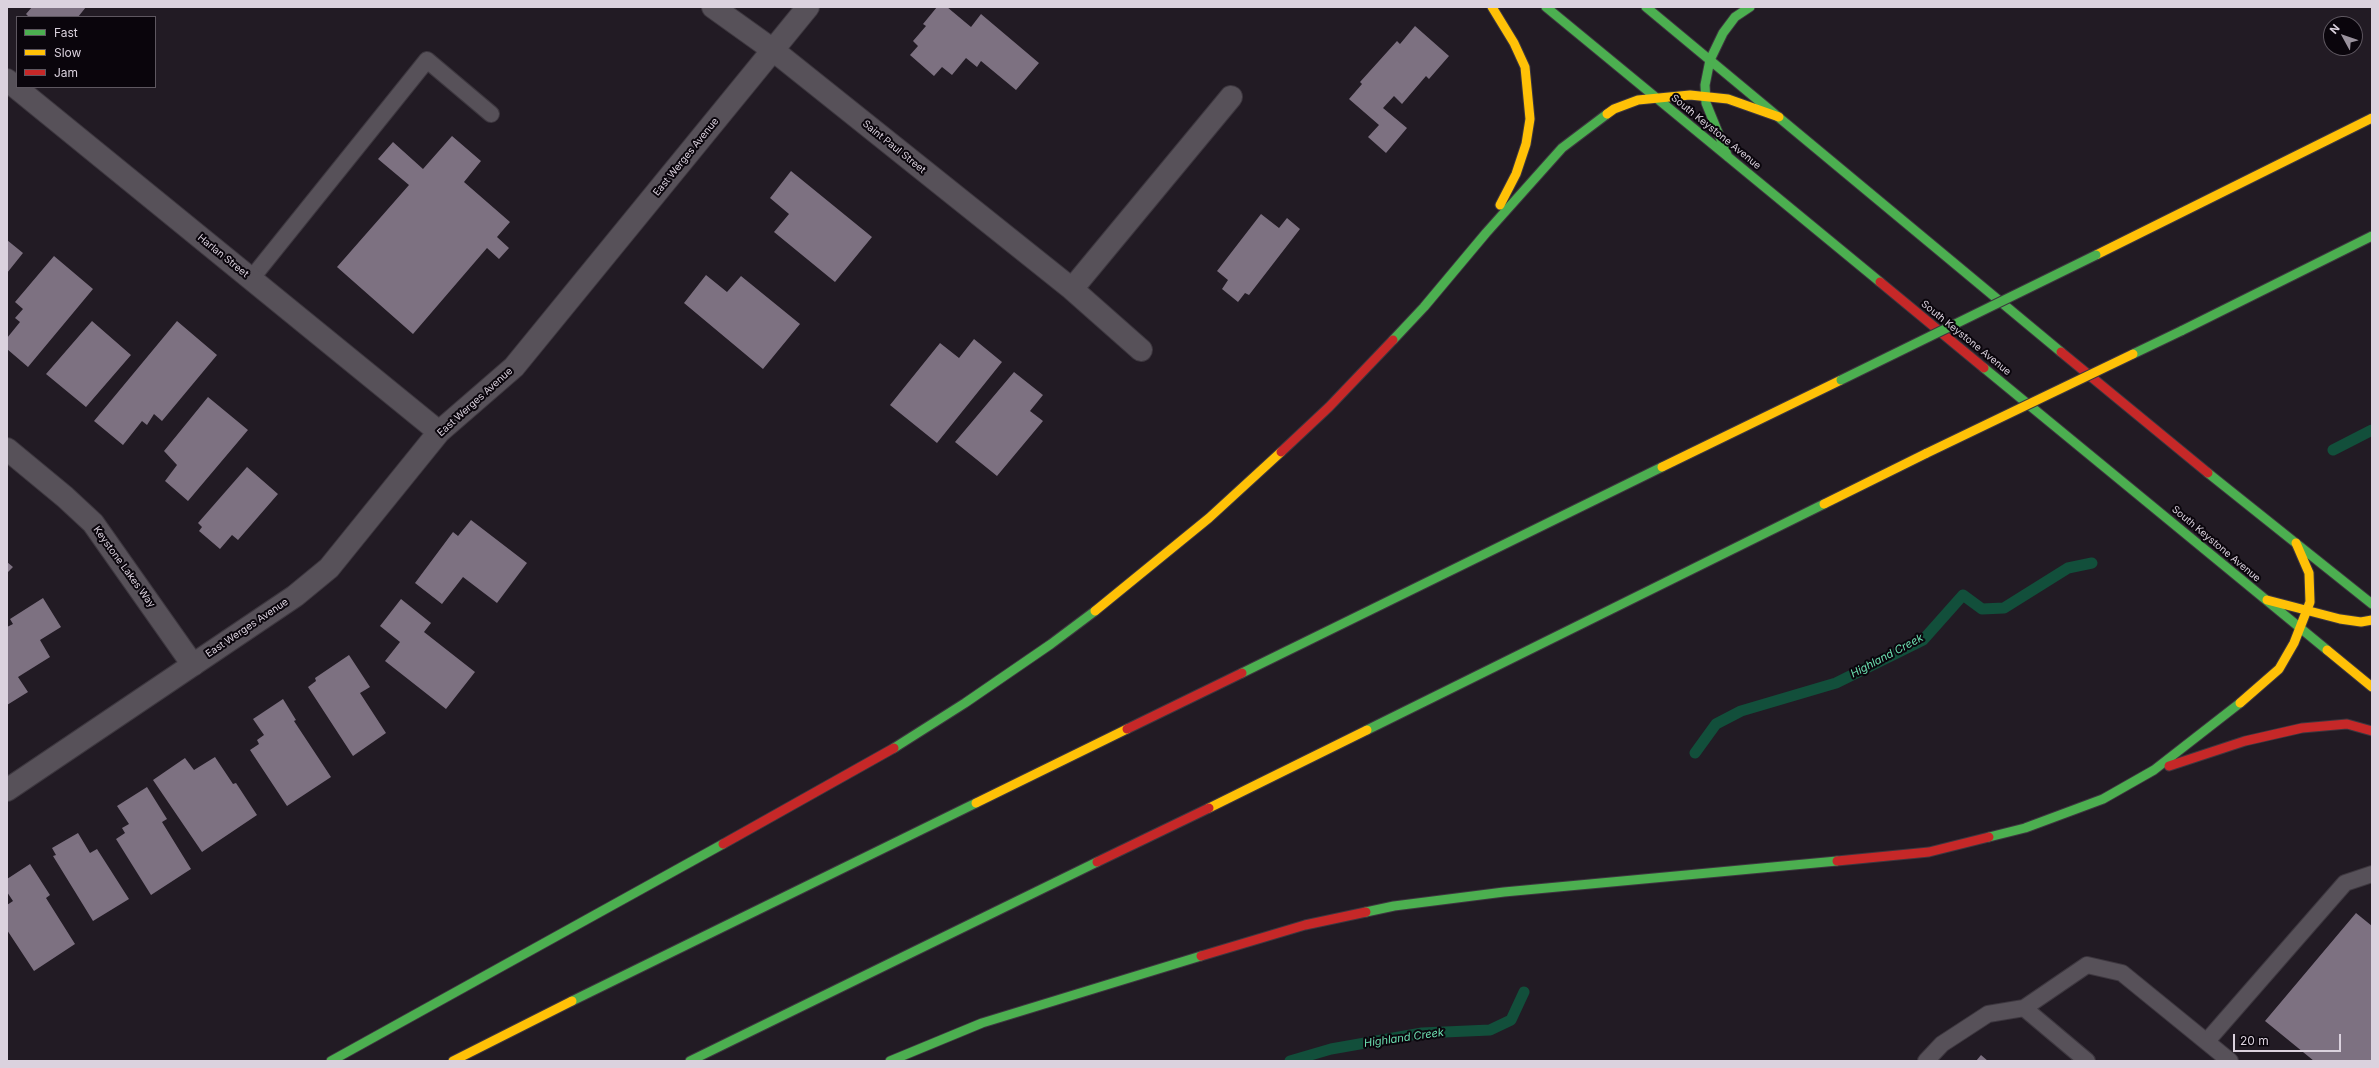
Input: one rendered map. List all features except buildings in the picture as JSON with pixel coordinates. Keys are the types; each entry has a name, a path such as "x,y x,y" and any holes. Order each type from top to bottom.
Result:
{"main road":[{"path":"1486,233 1516,174 1526,144 1530,119 1525,67 1514,44 1492,7"},
{"name":"South Keystone Avenue","path":"1546,7 2372,687"},
{"path":"1646,7 2187,457 2372,604"},
{"path":"1728,157 1706,103 1705,85 1710,60 1723,33 1735,17 1750,7"},
{"path":"331,1061 873,761 965,703 1051,644 1134,581 1209,518 1329,407 1424,307 1486,233 1562,148 1614,109 1638,100 1690,95 1728,99 1779,117"},
{"path":"453,1061 616,979 2096,255 2372,118"},
{"path":"690,1061 1246,790 1927,453 2180,331 2372,236"},
{"path":"890,1061 982,1023 1071,994 1305,925 1394,906 1504,892 1929,852 2025,828 2103,799 2154,770 2263,685 2279,669 2294,643 2299,626 2310,602 2309,573 2296,543"},
{"path":"2267,600 2307,609 2340,619 2361,622 2372,620"},
{"path":"2154,770 2245,741 2302,728 2347,724 2372,731"}],"street":[{"name":"Saint Paul Street","path":"713,7 773,50 1072,289 1141,350"},
{"name":"East Werges Avenue","path":"7,790 294,596 329,568 439,432 514,368 808,7"},
{"name":"Harlan Street","path":"7,80 16,87"},
{"name":"Harlan Street","path":"17,88 439,432"},
{"path":"1072,289 1231,97"},
{"name":"Keystone Lakes Way","path":"7,449 70,501 97,529 193,665"}],"lane":[{"path":"251,279 427,60 491,114"},
{"path":"2207,1041 2345,883 2372,874"},
{"path":"1926,1061 1942,1044 1988,1014 2024,1008 2087,965 2122,972 2230,1061"},
{"path":"2024,1008 2087,1061"}],"waterway":[{"name":"Highland Creek","path":"2333,450 2372,430"},
{"name":"Highland Creek","path":"1695,753 1716,724 1741,711 1836,683 1923,640 1963,595 1982,609 2004,608 2068,568 2092,563"},
{"name":"Highland Creek","path":"1290,1061 1331,1049 1422,1033 1490,1030 1511,1020 1524,992"}],"traffic: fast":[{"path":"1546,7 1880,282"},
{"path":"1646,7 2061,352"},
{"path":"1728,157 1706,103 1705,85 1710,60 1723,33 1735,17 1750,7"},
{"path":"1393,340 1424,307 1486,233 1562,148 1607,114"},
{"path":"2181,331 2372,236"},
{"path":"1841,380 2096,255"},
{"path":"2133,354 2181,331"},
{"path":"1984,368 2327,650"},
{"path":"1242,673 1662,467"},
{"path":"2208,473 2372,604"},
{"path":"1367,730 1824,504"},
{"path":"894,748 965,703 1051,644 1095,611"},
{"path":"1989,837 2025,828 2103,799 2154,770 2240,703"},
{"path":"572,1001 976,803"},
{"path":"331,1061 723,844"},
{"path":"1366,912 1394,906 1504,892 1837,861"},
{"path":"690,1061 1097,862"},
{"path":"890,1061 982,1023 1201,956"}],"traffic: slow":[{"path":"1492,7 1514,43 1525,67 1530,119 1526,144 1516,174 1500,205"},
{"path":"1607,114 1614,109 1638,100 1690,95 1728,99 1779,117"},
{"path":"2096,255 2372,118"},
{"path":"1927,453 2133,354"},
{"path":"1662,467 1841,380"},
{"path":"1095,611 1209,518 1281,452"},
{"path":"1824,504 1927,453"},
{"path":"2240,703 2279,669 2294,643 2310,602 2309,573 2296,543"},
{"path":"2267,600 2340,619 2361,622 2372,620"},
{"path":"2327,650 2372,687"},
{"path":"976,803 1127,729"},
{"path":"1209,808 1367,730"},
{"path":"453,1061 572,1001"}],"traffic: jam":[{"path":"1880,282 1984,368"},
{"path":"1281,452 1329,407 1393,340"},
{"path":"2061,352 2208,473"},
{"path":"1127,729 1242,673"},
{"path":"2169,766 2245,741 2302,728 2347,724 2372,731"},
{"path":"723,844 894,748"},
{"path":"1097,862 1209,808"},
{"path":"1837,861 1929,852 1989,837"},
{"path":"1201,956 1305,925 1366,912"}]}
